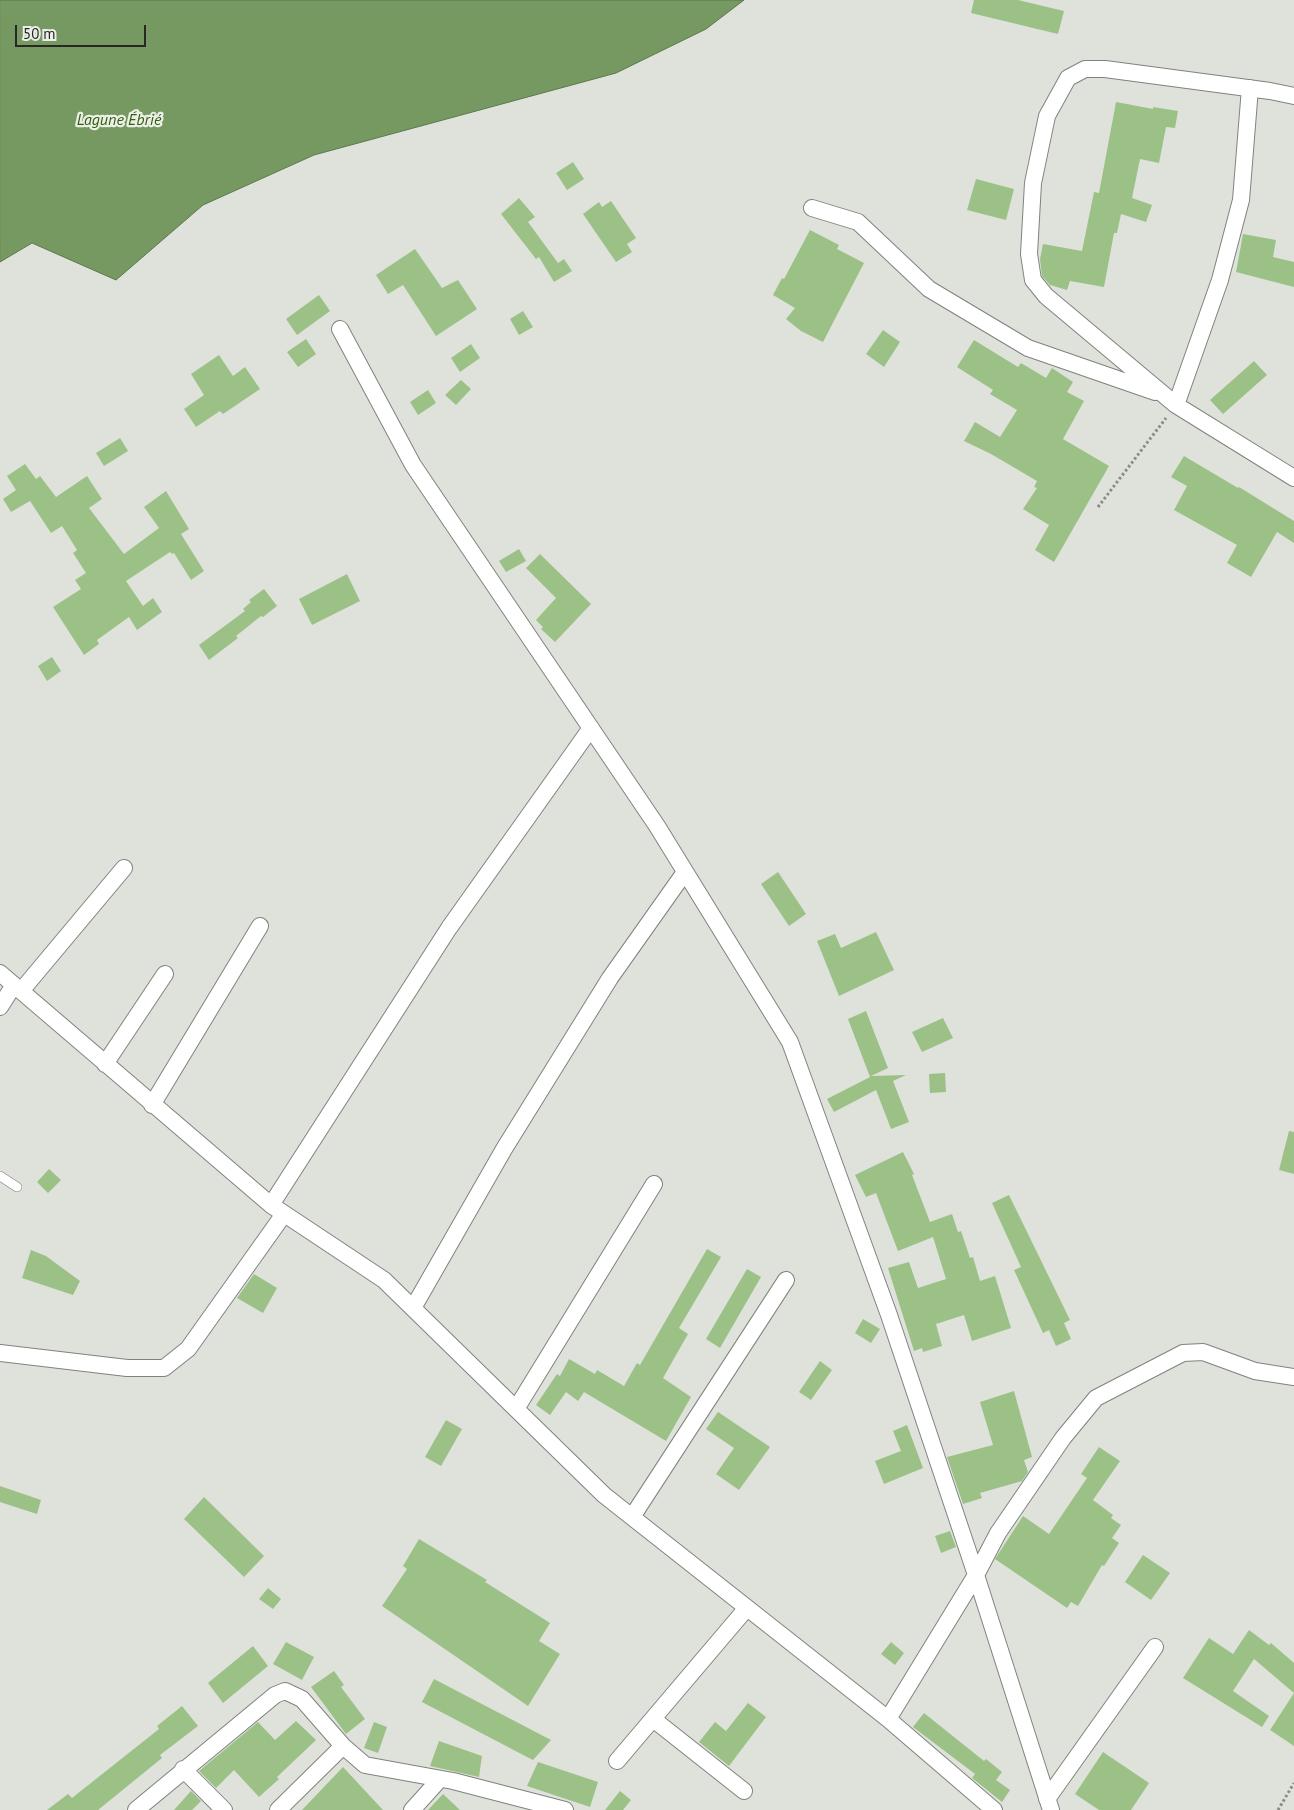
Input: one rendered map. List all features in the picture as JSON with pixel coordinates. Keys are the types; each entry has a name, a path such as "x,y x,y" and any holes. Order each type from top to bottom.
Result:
{"street":[{"path":"1294,96 1250,88 1105,69 1085,69 1068,78 1047,116 1033,183 1029,254 1033,280 1046,296 1170,400 1294,478"},
{"path":"1170,400 1220,280 1241,200 1250,88"},
{"path":"812,208 858,222 929,289 1028,348 1170,400"},
{"path":"340,329 413,465 591,728 685,872 790,1042 889,1315 976,1575 1049,1804"},
{"path":"0,1353 127,1368 164,1368 188,1349 278,1209 449,928 591,728"},
{"path":"0,1007 124,868"},
{"path":"413,1308 509,1140 610,978 685,872"},
{"path":"152,1105 260,926"},
{"path":"0,973 152,1105 278,1209 384,1280 604,1495 746,1609 888,1719 994,1810"},
{"path":"105,1064 165,974"},
{"path":"516,1409 654,1184"},
{"path":"632,1517 786,1280"},
{"path":"888,1719 976,1575 998,1533 1063,1438 1096,1398 1183,1353 1203,1352 1256,1371 1294,1377"},
{"path":"618,1761 746,1609"},
{"path":"1049,1804 1155,1647"},
{"path":"136,1810 183,1769 275,1695 286,1691 302,1699 343,1746 365,1766 440,1779 528,1806 565,1810"},
{"path":"653,1719 744,1791"},
{"path":"278,1810 343,1746"},
{"path":"183,1769 224,1810"},
{"path":"412,1810 440,1779"}],"lane":[{"path":"0,1176 17,1186"}],"path":[{"path":"1098,507 1170,400"},
{"path":"1278,1810 1294,1783"}],"water":[{"name":"Lagune Ébrié","path":"0,0 744,0 706,29 616,73 314,155 203,205 116,280 32,243 0,262"}],"building":[{"path":"974,0 1018,0 1064,11 1058,34 971,13"},
{"path":"1116,102 1153,109 1153,107 1178,111 1175,128 1166,127 1159,163 1140,159 1132,198 1152,205 1146,222 1121,214 1117,233 1114,233 1104,287 1070,281 1067,290 1050,285 1042,276 1040,259 1043,244 1082,251 1094,192 1099,193"},
{"path":"573,162 584,179 567,190 556,173"},
{"path":"976,179 1014,189 1006,220 967,210"},
{"path":"519,198 535,217 528,222 558,263 564,259 572,271 554,282 539,257 536,259 501,214"},
{"path":"611,201 636,238 627,244 632,252 616,262 583,214 599,202 602,207"},
{"path":"810,230 839,245 837,249 864,263 823,342 801,331 786,319 795,308 773,295 782,278 784,279"},
{"path":"1243,234 1276,240 1273,257 1294,262 1294,287 1236,272"},
{"path":"415,249 442,288 458,280 477,309 436,336 403,285 388,294 376,275"},
{"path":"319,295 330,311 297,335 286,319"},
{"path":"523,311 533,327 519,335 510,319"},
{"path":"883,330 900,342 884,367 866,354"},
{"path":"306,339 316,354 298,367 287,352"},
{"path":"974,340 1018,367 1021,363 1046,378 1052,368 1073,382 1067,392 1084,401 1063,439 1109,466 1054,562 1035,550 1049,525 1023,509 1037,488 1034,487 1037,481 991,454 964,441 975,422 1000,437 1017,410 990,394 993,390 957,367"},
{"path":"471,344 480,358 460,372 451,358"},
{"path":"219,355 233,376 245,367 260,389 223,414 220,411 196,427 184,409 204,395 191,374"},
{"path":"1254,361 1267,375 1223,414 1210,400"},
{"path":"461,380 471,389 456,405 445,395"},
{"path":"428,390 436,403 418,415 410,402"},
{"path":"120,438 128,451 104,466 96,453"},
{"path":"1184,456 1294,521 1294,543 1277,532 1251,577 1227,563 1237,545 1174,510 1187,486 1171,477"},
{"path":"25,464 36,479 40,476 56,497 87,476 102,499 89,508 124,554 159,528 144,507 166,491 189,529 181,534 204,571 191,580 174,553 170,552 126,581 143,606 153,598 162,612 137,630 129,617 97,640 99,644 84,655 53,607 81,589 75,580 86,573 73,553 77,550 62,526 51,533 30,501 11,512 3,499 16,490 7,476"},
{"path":"519,549 526,561 506,572 499,561"},
{"path":"540,554 591,604 555,642 541,629 543,627 536,620 556,598 526,568"},
{"path":"347,574 360,601 312,625 299,599"},
{"path":"264,589 277,606 263,617 261,616 236,636 238,638 209,660 199,645 245,611 243,609 251,602 249,600"},
{"path":"52,657 61,671 47,681 38,666"},
{"path":"778,872 806,914 789,926 761,884"},
{"path":"876,932 894,970 839,996 817,941 835,934 841,948"},
{"path":"866,1011 888,1068 871,1076 906,1075 893,1081 909,1122 891,1129 876,1090 834,1112 827,1099 870,1077 848,1019"},
{"path":"943,1018 953,1038 922,1052 912,1032"},
{"path":"945,1073 946,1092 930,1093 929,1074"},
{"path":"1289,1131 1294,1132 1294,1174 1279,1170"},
{"path":"903,1152 914,1174 912,1175 930,1222 952,1214 958,1232 961,1231 970,1258 973,1257 980,1281 995,1276 1011,1328 972,1341 964,1315 936,1324 942,1346 923,1352 922,1348 914,1351 888,1268 909,1262 918,1288 946,1279 933,1237 898,1251 876,1193 866,1197 855,1175"},
{"path":"49,1169 61,1180 48,1193 37,1182"},
{"path":"1009,1195 1070,1320 1064,1323 1071,1339 1056,1346 1049,1330 1043,1333 1014,1270 1021,1267 992,1203"},
{"path":"707,1249 721,1257 679,1328 688,1334 663,1378 691,1397 666,1441 584,1392 578,1401 566,1392 550,1415 536,1405 557,1374 560,1376 569,1359 595,1374 597,1370 624,1386 637,1363 640,1365"},
{"path":"31,1250 46,1256 80,1281 73,1295 22,1278"},
{"path":"747,1269 761,1277 720,1348 706,1339"},
{"path":"254,1274 277,1288 263,1313 237,1298"},
{"path":"863,1319 880,1329 871,1343 855,1333"},
{"path":"820,1361 832,1370 811,1400 799,1392"},
{"path":"1014,1391 1032,1457 1024,1460 1028,1472 1022,1481 980,1493 982,1498 963,1504 947,1457 993,1445 980,1402"},
{"path":"718,1412 770,1447 739,1490 716,1474 734,1448 706,1429"},
{"path":"446,1420 462,1429 441,1466 425,1457"},
{"path":"907,1425 923,1468 884,1484 875,1461 901,1451 893,1431"},
{"path":"1099,1447 1120,1461 1093,1500 1113,1515 1111,1518 1121,1525 1112,1538 1119,1543 1104,1566 1102,1565 1078,1606 1071,1602 1067,1608 995,1559 1023,1516 1049,1534 1087,1478 1081,1474"},
{"path":"0,1486 41,1500 37,1514 0,1502"},
{"path":"204,1497 264,1556 244,1577 184,1519"},
{"path":"950,1531 956,1547 941,1553 935,1536"},
{"path":"419,1539 487,1580 485,1582 550,1623 539,1641 560,1654 528,1706 382,1606 407,1569 403,1566"},
{"path":"1143,1555 1170,1573 1151,1600 1125,1582"},
{"path":"268,1588 281,1599 273,1609 259,1599"},
{"path":"1249,1630 1269,1645 1271,1643 1294,1663 1294,1693 1254,1659 1233,1691 1269,1716 1262,1727 1183,1678 1209,1638 1233,1654"},
{"path":"286,1642 314,1657 302,1680 273,1664"},
{"path":"891,1642 904,1653 895,1665 881,1654"},
{"path":"253,1646 268,1666 223,1703 208,1683"},
{"path":"334,1671 344,1685 341,1687 365,1719 346,1734 311,1687"},
{"path":"434,1679 551,1740 533,1760 527,1757 422,1702"},
{"path":"1294,1693 1294,1746 1270,1730"},
{"path":"748,1703 766,1717 729,1766 699,1742 715,1722 726,1731"},
{"path":"182,1706 198,1726 160,1755 162,1758 98,1810 47,1810 68,1794 72,1798 159,1729 157,1726"},
{"path":"924,1713 984,1761 986,1759 1002,1772 996,1780 1010,1790 1002,1802 972,1778 975,1774 913,1727"},
{"path":"296,1721 316,1740 259,1797 234,1770 216,1788 199,1771 258,1722 275,1740"},
{"path":"374,1722 387,1727 378,1753 364,1748"},
{"path":"439,1741 482,1756 479,1777 430,1766"},
{"path":"1103,1752 1149,1783 1131,1810 1099,1810 1075,1794"},
{"path":"538,1762 598,1782 590,1807 527,1786"},
{"path":"343,1767 383,1810 302,1810"},
{"path":"191,1791 201,1801 192,1810 174,1810"},
{"path":"620,1791 631,1800 623,1810 605,1810"},
{"path":"443,1794 460,1810 428,1810"}]}
